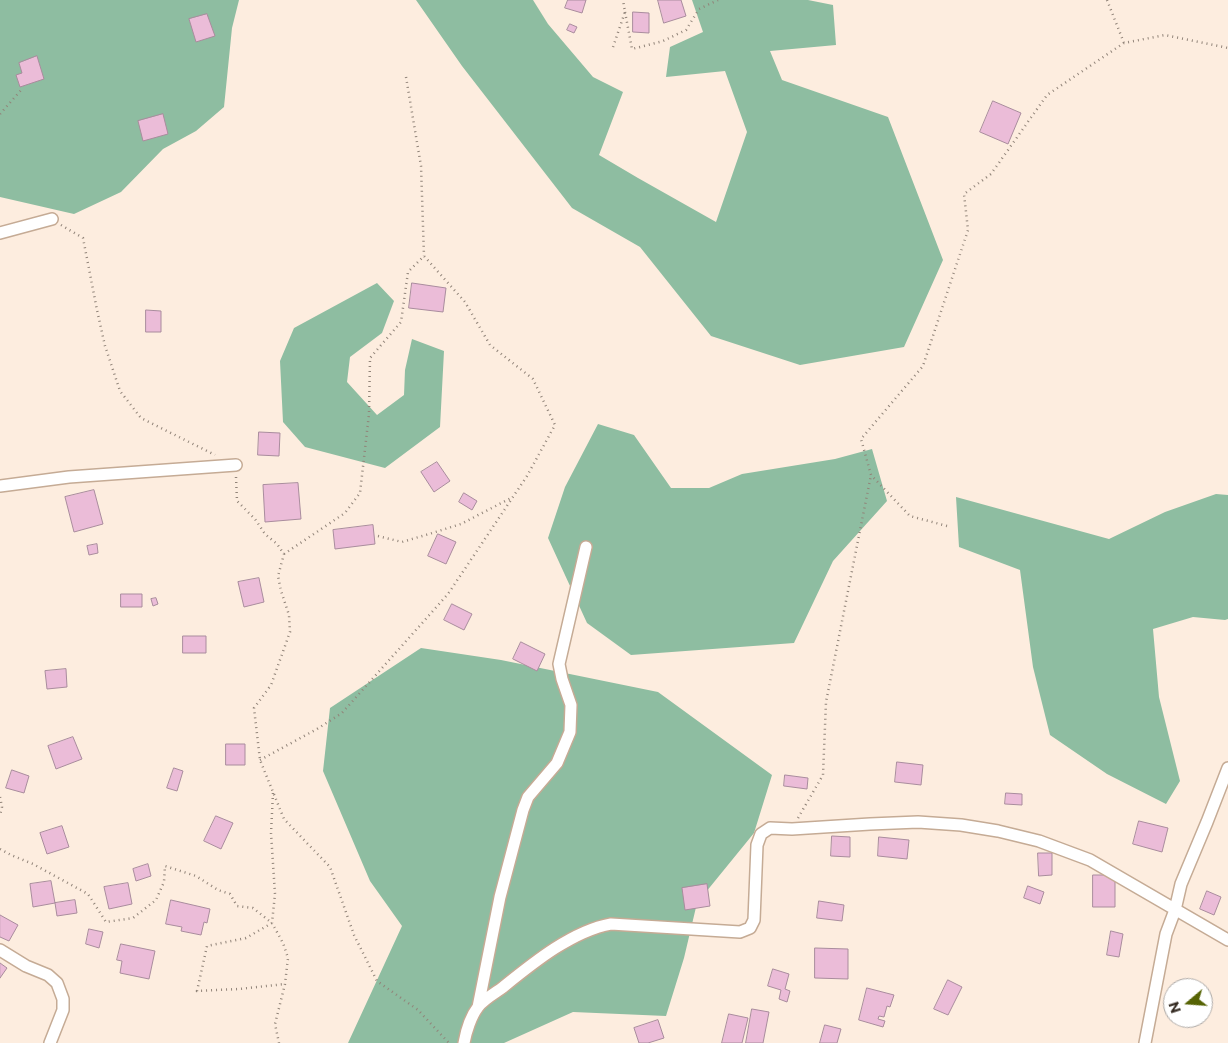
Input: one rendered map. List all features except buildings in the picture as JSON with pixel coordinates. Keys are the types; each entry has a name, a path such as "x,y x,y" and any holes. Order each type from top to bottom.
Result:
{"street":[{"path":"0,233 52,219"},
{"path":"0,486 69,477 236,465"},
{"path":"464,1043 466,1031 478,1006 500,897 523,810 528,797 557,763 570,732 571,705 562,679 560,664 586,547"},
{"path":"1145,1043 1166,934 1175,910 1181,884 1228,768"},
{"path":"478,1006 526,969 573,937 598,926 611,924 740,932 750,928 754,920 757,845 761,834 770,828 792,829 918,822 961,825 1039,841 1090,860 1228,940"},
{"path":"0,950 26,966 48,976 56,983 64,999 64,1010 50,1043"}],"path":[{"path":"623,0 632,49 663,41 686,30 699,9 718,0"},
{"path":"1107,0 1124,43"},
{"path":"613,48 625,12"},
{"path":"792,829 823,775 826,702 871,475 861,440 923,366 968,230 964,194 991,174 1047,95 1124,43 1166,35 1228,48"},
{"path":"260,760 342,713 448,594 527,476 555,425 533,379 490,344 465,302 424,256 421,166 406,78"},
{"path":"0,114 22,89"},
{"path":"52,219 84,238 99,319 120,391 141,418 236,465 237,501 255,519 265,534 277,544 284,554"},
{"path":"424,256 408,272 401,322 370,358 369,414 360,492 345,513 284,554 278,576 289,615 290,632 271,685 254,708 260,760 284,818 330,867 354,935 377,981 418,1010 449,1043"},
{"path":"871,475 910,516 947,526"},
{"path":"378,536 402,542 461,524 512,497"},
{"path":"272,923 275,894 271,833 273,792"},
{"path":"0,797 2,807 0,815"},
{"path":"0,849 11,856 33,864 88,894 106,922 133,918 156,900 164,882 165,866 196,876 218,890 230,894 237,906 253,908 272,923 283,943 288,958 285,984 275,1024 279,1043"},
{"path":"272,923 246,938 207,946 197,991 285,984"}],"green space":[{"path":"0,0 239,0 232,28 224,107 196,131 163,149 121,192 74,214 0,197"},
{"path":"416,0 533,0 548,24 593,77 623,92 599,155 716,222 747,132 725,71 666,77 670,47 703,32 692,0 808,0 833,5 836,45 770,51 782,80 888,117 943,260 904,347 800,365 711,336 640,247 572,208 462,66"},
{"path":"377,283 394,301 382,333 350,357 347,382 377,415 404,395 405,370 412,339 444,351 440,427 385,468 305,447 283,422 280,361 294,328"},
{"path":"598,424 634,435 671,488 709,488 742,474 835,459 872,449 887,501 833,561 794,643 631,655 587,623 548,538 565,487"},
{"path":"1216,494 1228,495 1228,619 1193,617 1153,629 1159,697 1180,781 1166,804 1107,774 1050,735 1033,667 1020,570 959,547 956,497 1109,539 1165,512"},
{"path":"421,648 501,660 658,692 772,775 754,833 697,903 684,958 666,1016 573,1012 504,1043 348,1043 402,926 370,881 323,771 330,708"}]}
